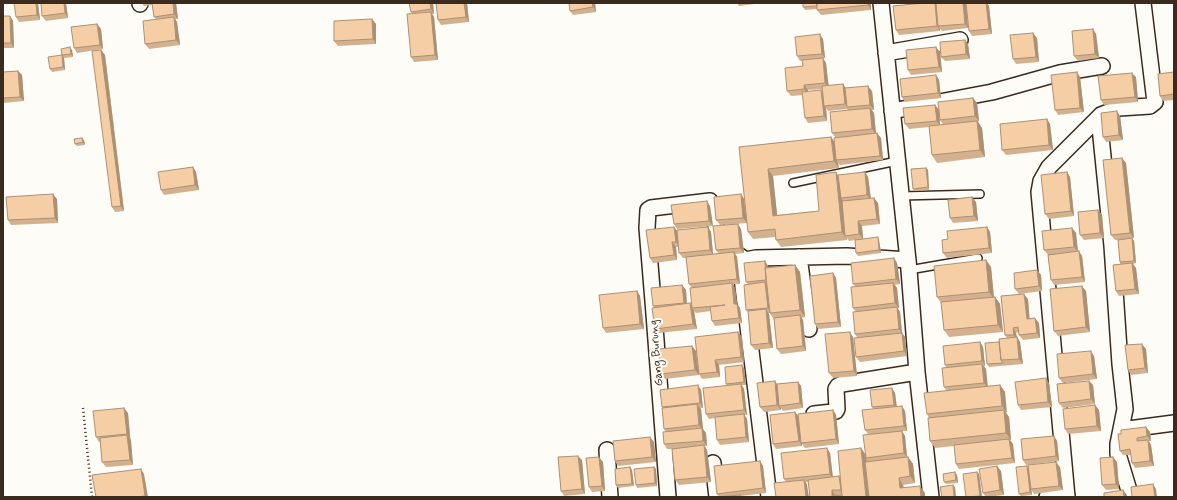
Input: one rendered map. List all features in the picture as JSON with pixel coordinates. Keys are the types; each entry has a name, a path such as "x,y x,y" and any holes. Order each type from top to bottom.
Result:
{"street":[{"path":"881,3 909,265 931,497"},
{"path":"1047,497 1067,496 1039,192 1040,181 1050,167 1100,117 1119,108 1150,106 1155,102 1143,3"},
{"path":"886,53 960,40"},
{"path":"892,111 992,92 1060,73 1102,66"},
{"path":"1100,117 1125,409 1118,444 1118,454 1131,497"},
{"name":"Gang Burung","path":"668,497 652,301 647,215 648,210 651,208 710,201 715,208 717,257 740,256 745,260"},
{"path":"769,497 767,419 741,270 745,260 756,258 847,256 909,265"},
{"path":"800,257 809,329"},
{"path":"804,415 836,411 836,389 842,384 918,372"},
{"path":"1121,430 1174,423"},
{"path":"607,450 610,497"},
{"path":"713,463 717,497"}],"lane":[{"path":"792,182 897,161"},
{"path":"901,196 980,194"},
{"path":"909,265 978,258"}],"path":[{"path":"83,408 92,497"}],"building":[{"path":"14,3 36,3 37,15 16,17"},
{"path":"41,3 64,3 65,13 42,16"},
{"path":"152,3 173,3 174,14 154,17"},
{"path":"409,3 430,3 431,9 411,12"},
{"path":"436,3 464,3 466,17 438,20"},
{"path":"569,3 592,3 593,7 570,11"},
{"path":"803,3 816,3 817,6 803,7"},
{"path":"817,3 868,3 868,5 817,10"},
{"path":"935,3 937,26 896,30 893,6"},
{"path":"936,3 963,3 965,24 938,26"},
{"path":"966,3 986,3 989,29 969,31"},
{"path":"431,12 435,55 411,57 407,14"},
{"path":"3,16 10,16 11,43 3,43"},
{"path":"174,17 176,40 145,44 143,21"},
{"path":"372,19 373,39 334,41 334,21"},
{"path":"97,24 100,45 74,48 71,27"},
{"path":"1093,29 1095,54 1074,56 1072,31"},
{"path":"1033,33 1036,57 1013,59 1010,35"},
{"path":"820,34 822,54 797,56 795,37"},
{"path":"965,40 966,54 941,57 940,42"},
{"path":"70,47 71,54 62,55 61,49"},
{"path":"936,47 939,67 908,70 906,50"},
{"path":"101,50 121,206 112,207 92,51"},
{"path":"62,55 63,67 50,69 48,57"},
{"path":"823,58 825,83 804,85 804,89 787,91 785,68 803,66 802,60"},
{"path":"18,71 20,97 3,98 3,72"},
{"path":"1077,72 1080,108 1055,110 1051,75"},
{"path":"1174,72 1174,94 1160,96 1158,74"},
{"path":"1132,73 1135,97 1101,100 1098,76"},
{"path":"936,75 938,93 902,97 900,79"},
{"path":"843,84 845,104 824,106 822,86"},
{"path":"868,86 870,105 847,107 845,88"},
{"path":"821,90 824,116 805,118 802,92"},
{"path":"973,98 975,116 940,120 938,102"},
{"path":"935,105 937,121 905,124 903,108"},
{"path":"870,108 872,129 832,133 830,112"},
{"path":"1117,111 1119,135 1103,137 1101,113"},
{"path":"1047,119 1049,145 1002,150 1000,124"},
{"path":"977,121 980,150 932,155 929,126"},
{"path":"877,133 880,156 836,160 834,138"},
{"path":"831,137 834,161 768,169 773,216 819,211 816,175 836,172 842,232 776,240 775,229 748,232 739,147"},
{"path":"82,138 83,142 75,144 74,139"},
{"path":"1122,158 1130,233 1111,235 1103,160"},
{"path":"193,167 195,185 161,190 158,172"},
{"path":"926,168 928,187 913,189 911,169"},
{"path":"865,172 867,195 841,198 838,175"},
{"path":"1067,172 1071,211 1045,214 1041,175"},
{"path":"53,194 55,218 8,220 6,197"},
{"path":"741,194 743,218 716,220 714,197"},
{"path":"972,197 974,216 950,218 948,200"},
{"path":"874,198 877,219 858,221 859,234 845,236 842,201"},
{"path":"707,201 709,221 674,224 671,205"},
{"path":"1098,210 1100,233 1080,235 1078,212"},
{"path":"738,224 740,248 716,250 713,226"},
{"path":"674,227 676,242 672,242 674,255 650,258 646,230"},
{"path":"708,227 710,250 679,253 677,230"},
{"path":"987,227 989,248 943,253 942,240 948,239 947,231"},
{"path":"1072,228 1074,247 1044,250 1042,231"},
{"path":"878,237 879,250 856,253 855,240"},
{"path":"1132,238 1134,261 1120,262 1118,240"},
{"path":"1079,251 1082,277 1051,280 1048,255"},
{"path":"734,252 737,279 689,284 686,257"},
{"path":"894,258 896,279 853,284 851,263"},
{"path":"986,260 989,292 937,297 934,266"},
{"path":"765,261 766,280 746,282 744,263"},
{"path":"1132,263 1135,289 1116,291 1113,265"},
{"path":"795,265 800,310 770,313 765,268"},
{"path":"1037,270 1039,286 1015,289 1014,273"},
{"path":"833,273 838,322 815,324 810,276"},
{"path":"765,282 768,308 746,310 744,285"},
{"path":"732,283 734,304 737,304 739,318 712,321 710,307 725,305 692,308 690,288"},
{"path":"893,283 895,303 853,308 851,287"},
{"path":"682,285 684,303 653,306 651,288"},
{"path":"1082,286 1086,327 1054,331 1050,289"},
{"path":"637,291 640,324 603,328 599,295"},
{"path":"1024,294 1027,319 1035,318 1037,333 1019,335 1018,327 1013,328 1014,335 1005,335 1001,296"},
{"path":"995,297 998,325 944,330 941,302"},
{"path":"690,303 693,324 655,329 652,308"},
{"path":"897,307 899,329 855,334 853,312"},
{"path":"766,309 769,343 751,345 748,311"},
{"path":"800,315 803,346 777,349 774,318"},
{"path":"738,332 741,357 715,360 717,372 699,374 695,337"},
{"path":"850,332 854,371 829,373 825,334"},
{"path":"902,333 904,351 856,357 854,338"},
{"path":"1017,337 1019,359 1001,360 999,339"},
{"path":"980,342 982,361 945,365 943,346"},
{"path":"999,342 1001,360 1003,363 987,364 985,343"},
{"path":"1142,344 1145,368 1128,370 1125,345"},
{"path":"692,346 695,370 661,374 659,349"},
{"path":"1091,351 1093,374 1059,378 1057,354"},
{"path":"982,364 984,383 944,387 942,368"},
{"path":"742,365 744,382 726,384 725,367"},
{"path":"1046,378 1048,402 1018,405 1015,382"},
{"path":"775,381 777,405 760,407 757,383"},
{"path":"1089,381 1091,399 1059,403 1057,384"},
{"path":"798,382 800,403 779,406 777,384"},
{"path":"741,384 744,410 706,414 703,388"},
{"path":"698,385 700,403 662,407 660,390"},
{"path":"1000,385 1002,406 927,414 924,393"},
{"path":"892,388 894,405 872,407 870,390"},
{"path":"697,404 699,425 664,429 662,408"},
{"path":"1095,405 1097,426 1065,429 1063,409"},
{"path":"902,406 904,426 865,430 862,410"},
{"path":"124,408 127,434 96,437 93,411"},
{"path":"833,410 836,439 801,443 798,414"},
{"path":"1004,410 1006,433 930,441 928,418"},
{"path":"795,412 799,441 773,444 770,415"},
{"path":"744,414 746,437 717,440 715,417"},
{"path":"1146,427 1147,436 1137,438 1137,441 1148,440 1150,461 1132,463 1130,449 1120,451 1118,434 1121,434 1121,430"},
{"path":"702,428 703,441 664,444 663,432"},
{"path":"902,431 904,453 866,458 863,435"},
{"path":"127,435 130,460 102,462 100,438"},
{"path":"1054,436 1056,456 1023,460 1021,439"},
{"path":"650,437 652,457 615,461 613,441"},
{"path":"1009,439 1012,458 956,464 954,445"},
{"path":"704,445 707,477 675,480 672,449"},
{"path":"827,448 830,474 784,479 781,453"},
{"path":"861,448 866,497 842,497 838,451"},
{"path":"578,456 582,489 561,491 558,457"},
{"path":"599,457 602,486 589,487 586,458"},
{"path":"908,457 910,476 899,478 900,488 920,486 921,497 869,497 865,462"},
{"path":"1113,457 1116,484 1102,485 1100,458"},
{"path":"760,461 763,488 717,494 714,466"},
{"path":"1056,462 1059,486 1031,489 1028,465"},
{"path":"997,466 1000,490 983,493 979,469"},
{"path":"1027,466 1030,492 1019,494 1016,467"},
{"path":"630,467 632,484 616,485 615,469"},
{"path":"654,467 655,483 636,485 634,469"},
{"path":"141,469 145,496 96,497 92,475"},
{"path":"955,472 956,480 944,482 943,474"},
{"path":"977,472 980,496 966,497 963,474"},
{"path":"839,476 841,490 832,490 832,496 842,495 842,497 810,497 808,480"},
{"path":"804,480 806,497 776,497 774,483"},
{"path":"1153,484 1155,497 1132,497 1131,487"},
{"path":"953,485 954,497 942,497 940,487"},
{"path":"1123,490 1124,497 1104,497 1104,493"},
{"path":"740,495 740,497 717,497"}]}
